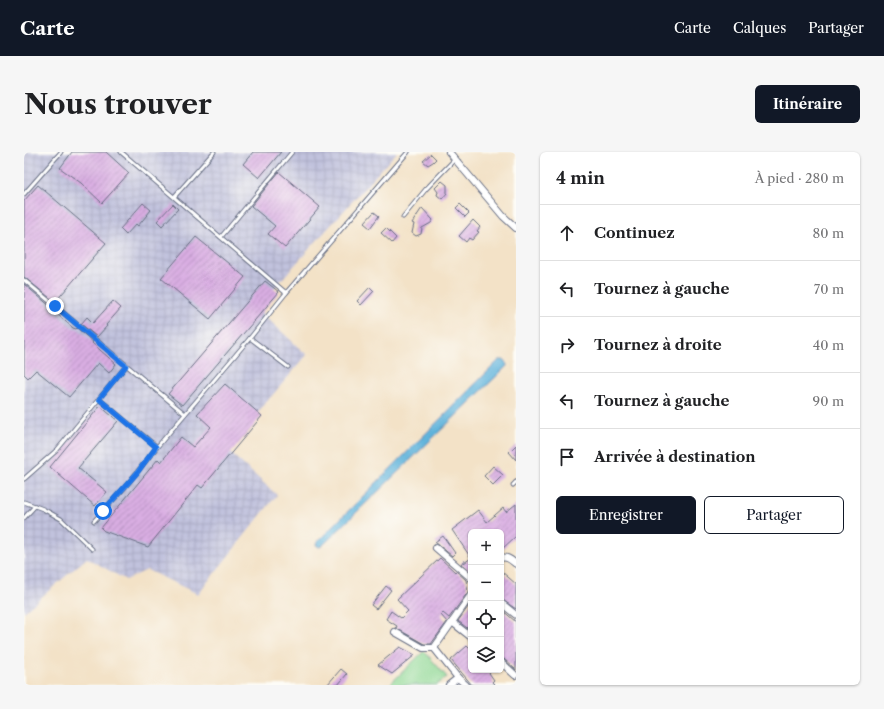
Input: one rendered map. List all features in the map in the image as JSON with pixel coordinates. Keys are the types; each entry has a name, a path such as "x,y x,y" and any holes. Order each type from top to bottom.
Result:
{"street":[{"path":"449,152 503,216 516,228"},
{"path":"436,548 468,575"},
{"path":"504,557 516,564"},
{"path":"434,648 468,599"},
{"path":"504,605 516,615"},
{"path":"452,622 468,635"},
{"path":"394,632 423,648 434,648"},
{"path":"434,648 458,678 466,685"},
{"path":"504,665 515,675"},
{"path":"449,685 458,678"}],"lane":[{"path":"24,194 61,152"},
{"path":"121,152 286,293"},
{"path":"174,197 214,152"},
{"path":"221,237 292,152"},
{"path":"94,521 137,473 156,447 250,338 286,293 408,152"},
{"path":"403,217 426,189 455,159"},
{"path":"24,280 185,414"},
{"path":"250,338 288,367"},
{"path":"24,479 57,450 126,366"},
{"path":"99,399 156,447"},
{"path":"24,502 52,513 61,519 92,550"},
{"path":"24,518 36,506"}],"shaded area":[{"path":"24,152 397,152 256,308 307,355 226,449 277,495 198,594 147,570 126,580 87,558 24,612"}],"green space":[{"path":"424,651 447,677 437,685 389,685"}],"water":[{"path":"499,360 506,361 507,366 322,546 319,547 316,545 317,542"}],"building":[{"path":"72,152 106,152 129,173 102,203 81,183 60,168"},
{"path":"253,152 281,152 259,178 243,164"},
{"path":"431,154 436,159 428,165 423,161"},
{"path":"279,172 320,207 285,248 268,234 275,226 251,206"},
{"path":"442,181 447,185 447,193 442,199 437,195 438,192 435,188"},
{"path":"38,185 106,243 55,302 24,277 24,201"},
{"path":"143,203 151,210 138,226 136,224 126,235 120,229"},
{"path":"173,204 178,209 162,226 157,221"},
{"path":"460,204 469,213 465,217 456,208"},
{"path":"422,208 433,220 431,223 422,228 421,234 416,236 412,233 414,224 412,223"},
{"path":"374,212 379,216 370,228 364,223"},
{"path":"473,220 480,227 477,231 479,232 472,240 469,238 466,242 459,236"},
{"path":"386,228 396,238 392,243 381,233"},
{"path":"196,237 245,277 210,319 161,278"},
{"path":"265,281 279,292 182,405 168,394"},
{"path":"24,284 73,328 77,328 116,364 109,373 98,363 69,397 36,370 28,378 24,374"},
{"path":"370,287 374,291 361,305 357,301"},
{"path":"113,301 121,308 97,337 81,324 87,317 93,323"},
{"path":"225,384 262,416 202,488 198,485 148,547 104,531 101,528 158,459 161,462 181,437 193,447 211,427 197,414"},
{"path":"100,406 118,421 78,468 107,492 95,506 50,467"},
{"path":"516,445 516,460 509,452"},
{"path":"493,466 503,475 493,485 484,476"},
{"path":"516,504 516,536 504,547 504,529 468,529 468,554 452,530 478,510 487,522 503,508 506,512"},
{"path":"443,536 455,553 452,556 435,542"},
{"path":"440,558 466,580 468,592 449,618 443,613 441,615 447,622 431,644 424,644 396,628 397,626 386,619 391,611 401,618 408,611 397,599"},
{"path":"464,560 464,563 468,560 468,570 461,564"},
{"path":"504,574 516,584 516,609 504,601"},
{"path":"386,586 391,590 376,609 371,605"},
{"path":"468,607 468,629 458,621"},
{"path":"504,612 516,622 516,670 504,659"},
{"path":"467,646 468,673 489,673 494,680 492,682 495,685 472,685 451,660"},
{"path":"400,647 415,655 392,674 378,665"},
{"path":"341,669 347,674 338,685 327,685"}],"route":[{"path":"55,306 126,366 99,399 156,447 137,473 103,511"}]}
